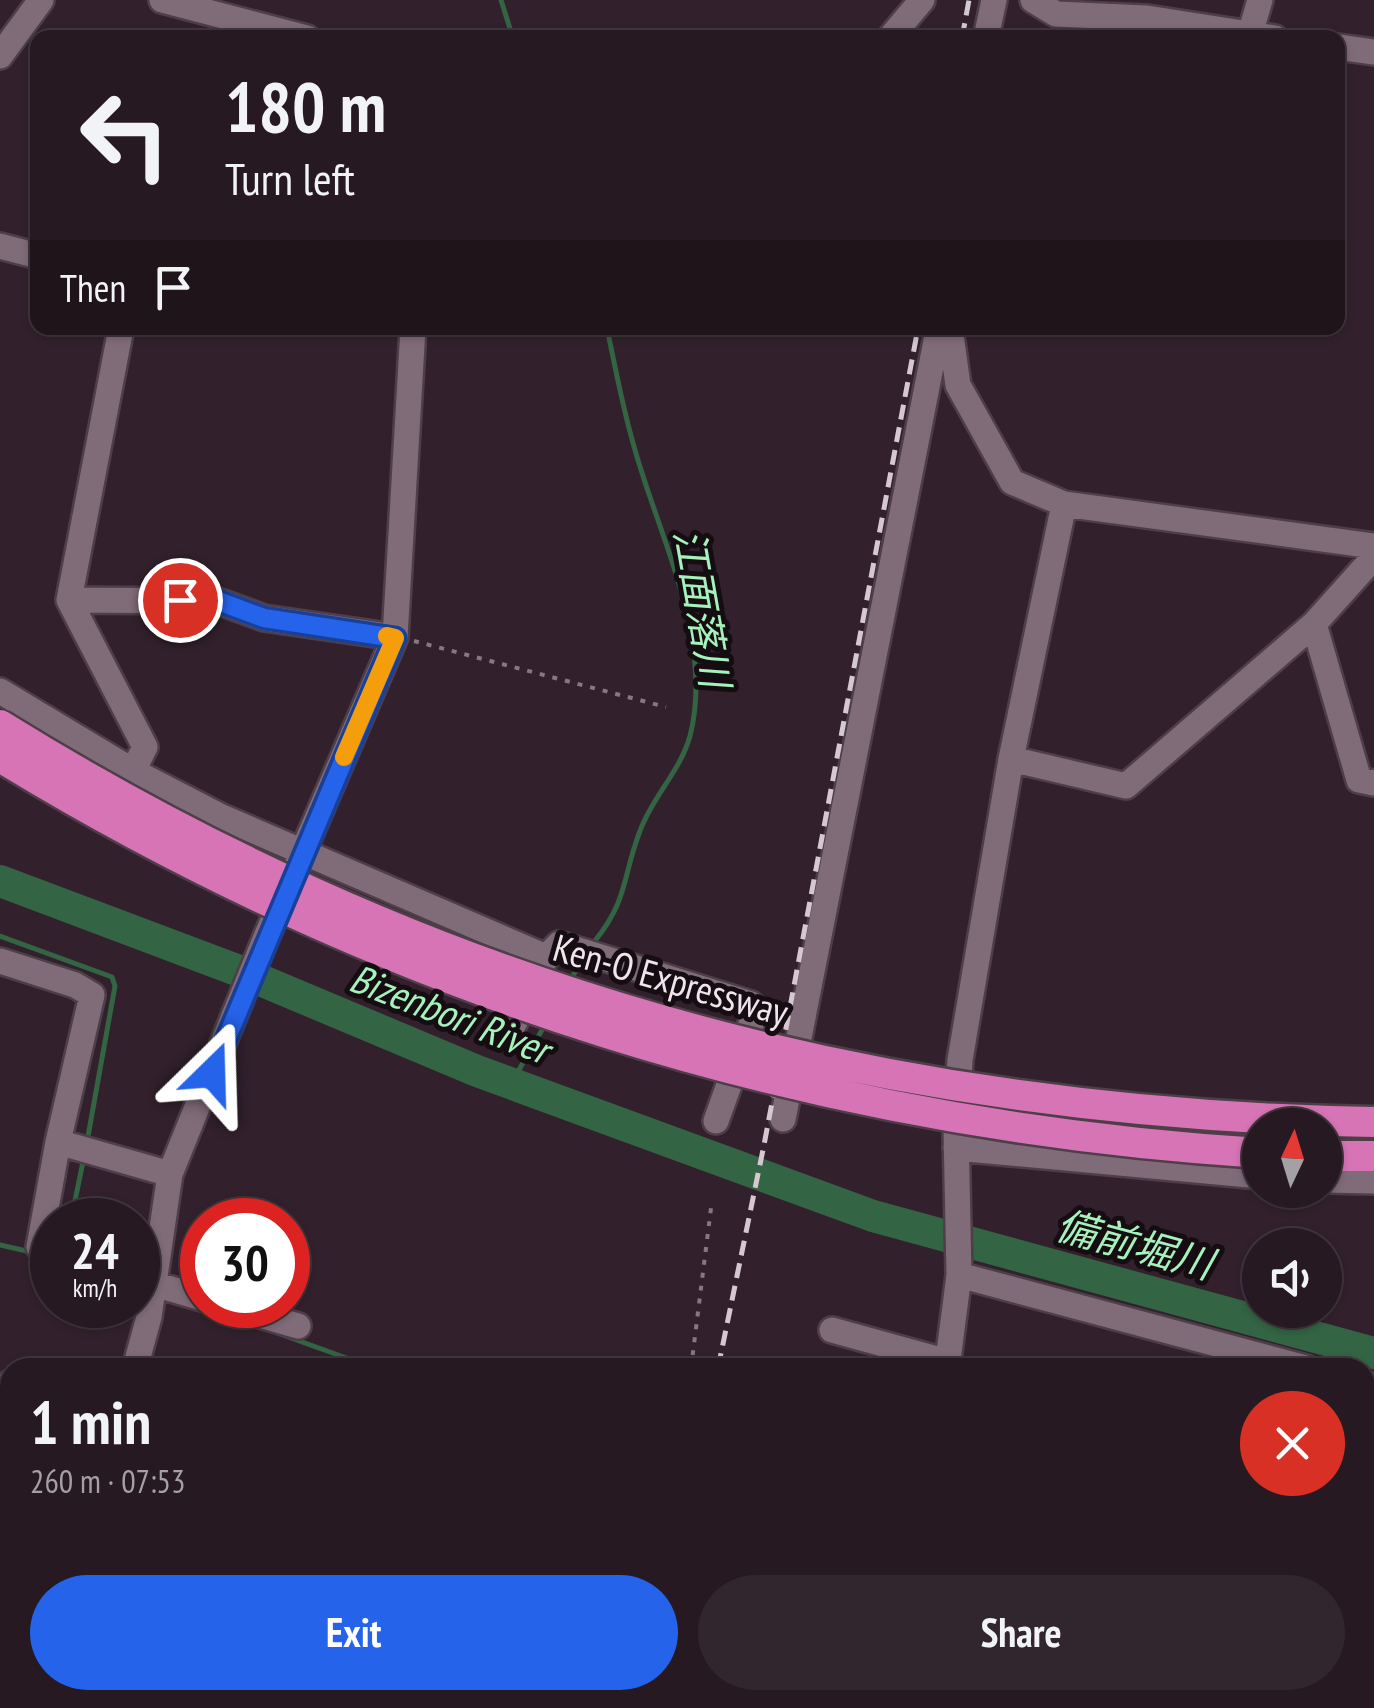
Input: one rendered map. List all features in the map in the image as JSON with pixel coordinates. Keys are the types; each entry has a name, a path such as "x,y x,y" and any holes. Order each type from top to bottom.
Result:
{"highway":[{"name":"Ken-O Expressway","path":"0,725 148,812 357,914 480,963 637,1015 823,1064 1021,1099 1266,1120 1374,1122"},
{"name":"Ken-O Expressway","path":"0,757 234,887 370,949 567,1023 722,1068 909,1112 1097,1140 1242,1152"},
{"path":"1342,1156 1374,1156"}],"street":[{"path":"0,56 41,0"},
{"path":"162,0 258,10 293,30"},
{"path":"897,30 922,0"},
{"path":"988,30 994,0"},
{"path":"1033,0 1056,14 1147,18 1224,30"},
{"path":"1260,0 1262,30"},
{"path":"1345,48 1374,52"},
{"path":"0,246 30,254"},
{"path":"113,812 145,747 70,600 120,335"},
{"path":"160,1243 170,1174 264,942 395,638 413,335"},
{"path":"783,1119 918,431 944,335"},
{"path":"947,335 958,385 1012,482 1064,504 1374,546"},
{"path":"949,1358 959,1274 956,1148 960,1060 1011,759 1064,504"},
{"path":"1011,759 1126,786 1314,624 1374,557"},
{"path":"70,600 218,601 264,618 395,638"},
{"path":"1314,624 1360,780 1374,783"},
{"path":"0,691 133,771 302,854 546,957"},
{"path":"509,1034 546,957 559,944 751,1004 756,1010 716,1121"},
{"path":"0,961 75,985 92,995 48,1198"},
{"path":"58,1142 170,1174"},
{"path":"956,1148 1242,1174"},
{"path":"1342,1180 1374,1181"},
{"path":"959,1274 1269,1358"},
{"path":"137,1358 144,1328"},
{"path":"832,1330 925,1358"}],"path":[{"path":"395,638 666,707"},
{"path":"691,1358 712,1208"}],"waterway":[{"name":"江面落川","path":"501,0 510,30"},
{"path":"594,942 619,900 645,819 690,736 696,670 684,604 632,440 609,335"},
{"name":"Bizenbori River","path":"0,881 234,969 477,1071 873,1216 1374,1353"},
{"path":"0,936 112,977 115,986 87,1142"},
{"name":"江面落川","path":"571,979 582,960"},
{"name":"江面落川","path":"512,1082 546,1023"},
{"path":"76,1198 84,1157"},
{"path":"0,1245 30,1252"},
{"path":"269,1330 346,1358"}],"railway":[{"path":"963,30 969,0"},
{"path":"720,1358 917,335"}],"slow traffic":[{"path":"344,757 395,638 387,636"}],"route":[{"path":"180,600 218,601 264,618 395,638 212,1073"}],"water label":[{"name":"備前堀川","path":"1135,1244"}]}
